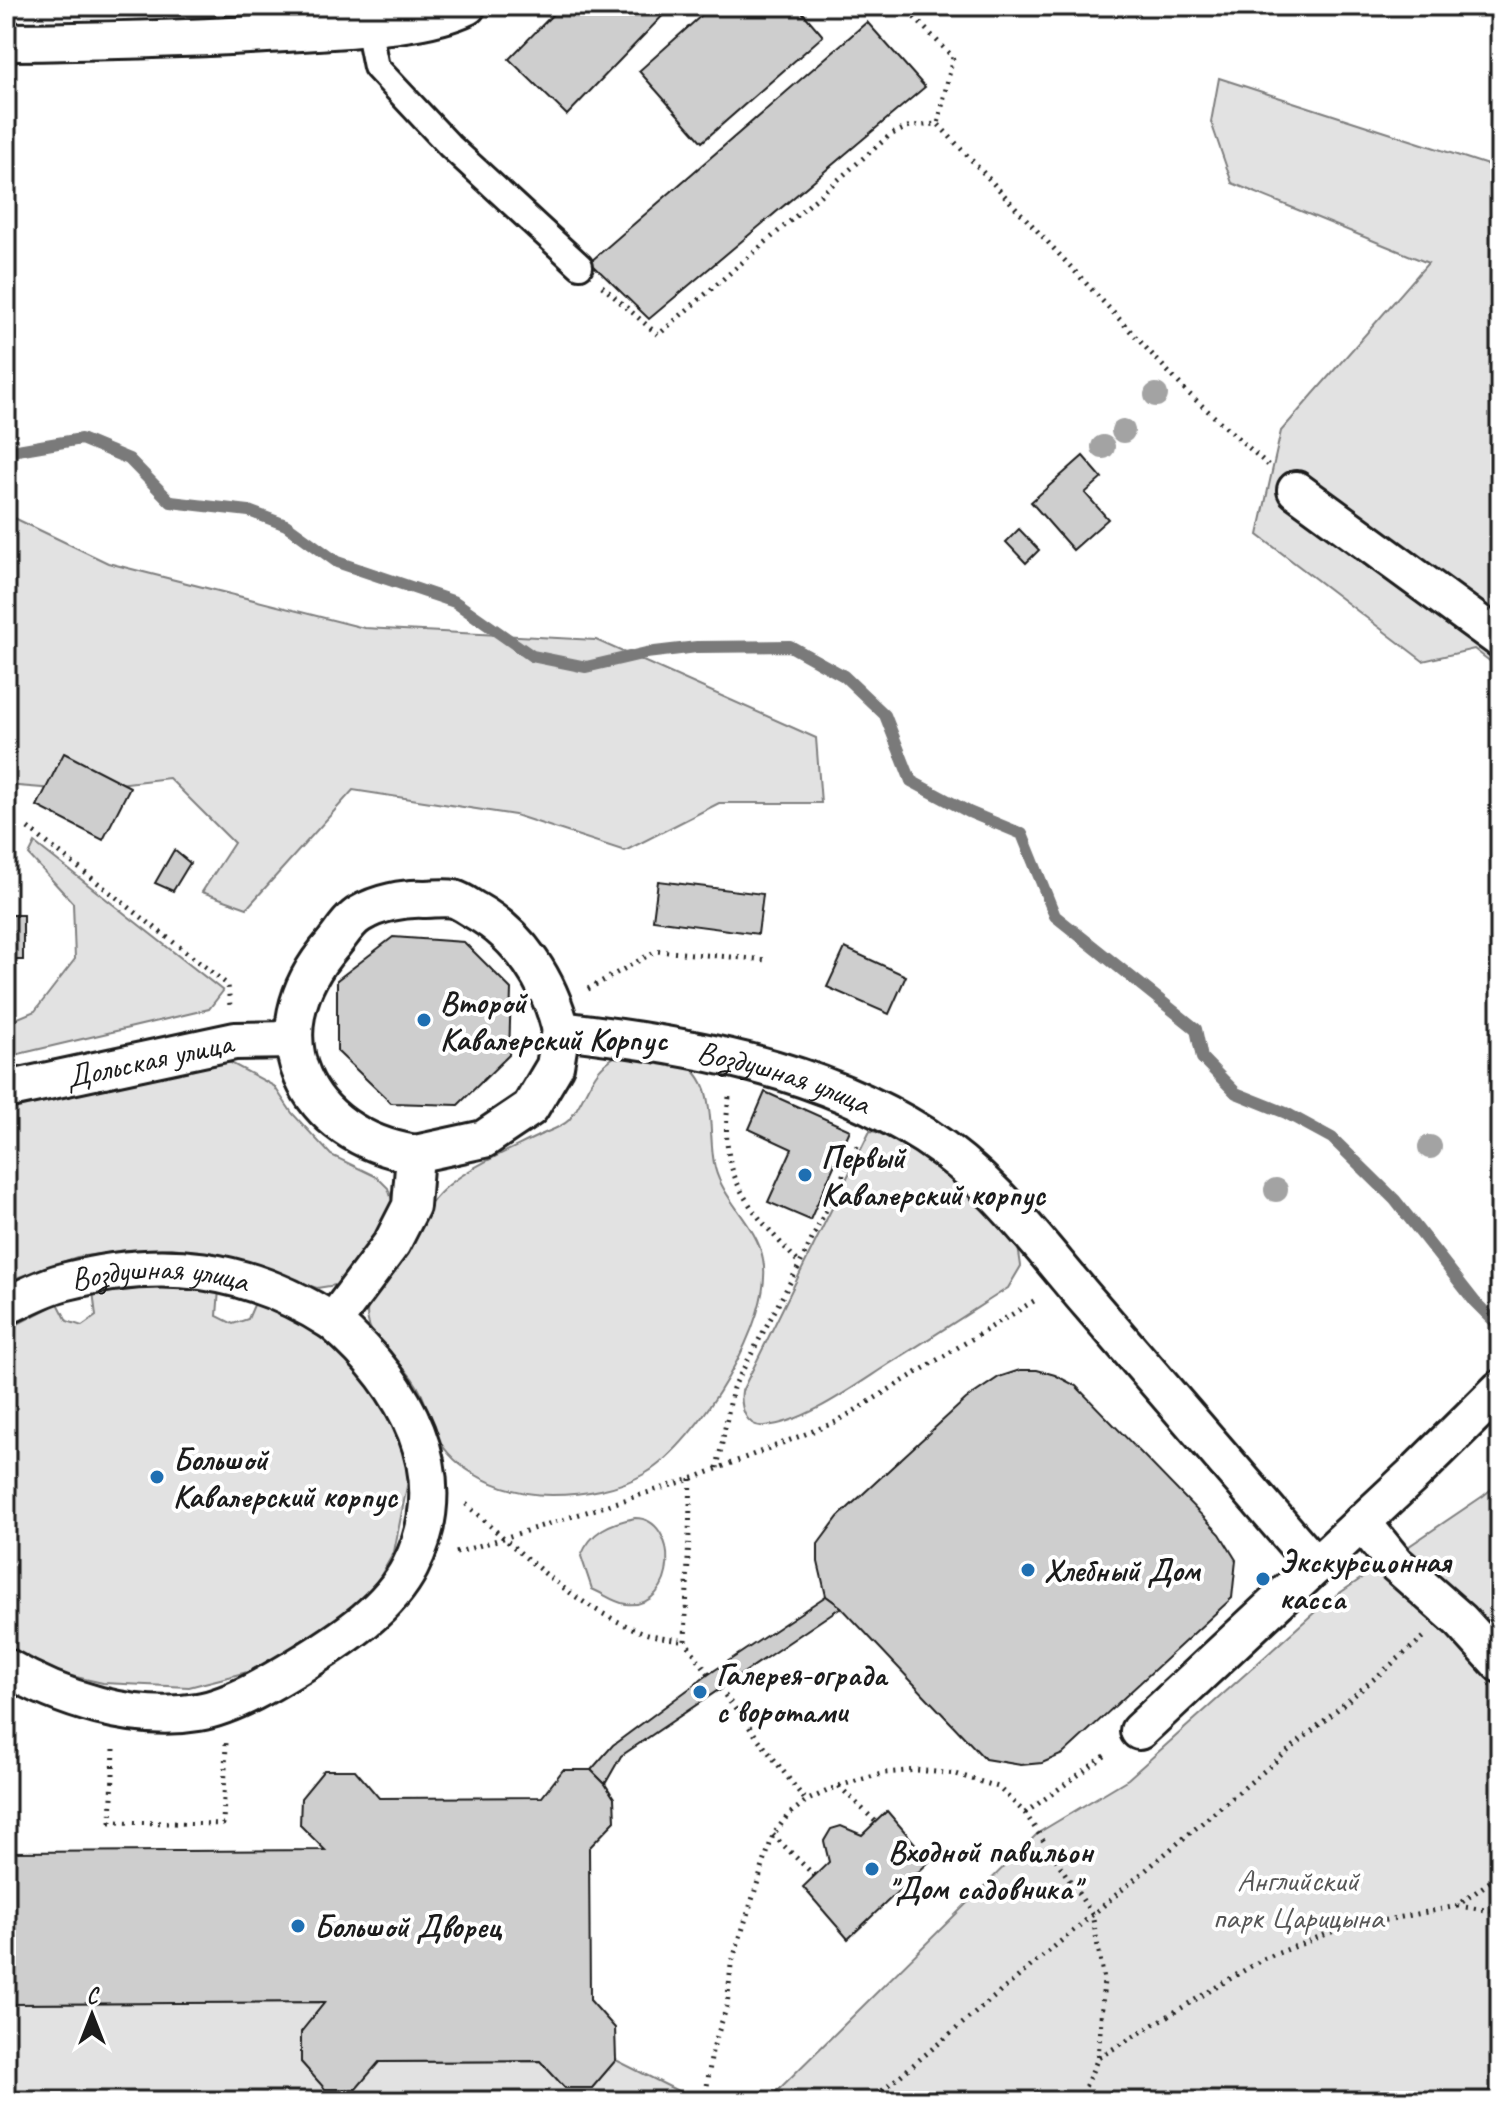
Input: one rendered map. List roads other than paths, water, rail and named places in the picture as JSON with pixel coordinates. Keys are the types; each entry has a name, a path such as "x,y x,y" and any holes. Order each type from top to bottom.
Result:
{"street":[{"path":"6,42 218,38 368,27 399,24 467,6"},
{"path":"1296,490 1500,639"},
{"path":"404,898 455,899 494,921 524,950 558,1019 555,1066 530,1108 484,1139 415,1154 387,1149 356,1136 326,1114 305,1082 296,1060 294,1040 301,997 320,959 359,914 404,898"},
{"name":"Воздушная улица","path":"558,1019 736,1057 804,1080 875,1109 923,1135 964,1164 1011,1209 1068,1280 1316,1566"},
{"name":"Дольская улица","path":"6,1090 235,1041 294,1040"},
{"path":"333,1322 392,1243 411,1206 415,1154"},
{"name":"Воздушная улица","path":"6,1306 60,1283 127,1268 191,1268 250,1282 298,1300 333,1322 360,1345 404,1402 421,1440 428,1471 423,1534 410,1569 381,1605 344,1638 263,1688 199,1712 149,1714 96,1705 29,1681 6,1667"},
{"path":"1139,1731 1416,1472 1500,1389"},
{"path":"1362,1522 1395,1563 1461,1621 1500,1664"}],"lane":[{"path":"368,27 376,67 450,146 580,266"}],"waterway":[{"path":"6,452 81,439 129,459 171,502 249,511 286,525 337,562 455,602 532,656 586,667 646,653 697,647 790,646 844,676 885,715 911,781 969,812 1022,834 1055,916 1196,1029 1202,1058 1236,1093 1286,1113 1332,1138 1395,1200 1475,1302 1500,1327"}],"place":[{"name":"Второй Кавалерский Корпус","path":"424,1020"},
{"name":"Первый Кавалерский корпус","path":"805,1175"},
{"name":"Большой Кавалерский корпус","path":"157,1477"},
{"name":"Хлебный Дом","path":"1028,1570"},
{"name":"Экскурсионная касса","path":"1263,1579"},
{"name":"Галерея-ограда с воротами","path":"700,1692"},
{"name":"Входной павильон \"Дом садовника\"","path":"872,1869"},
{"name":"Большой Дворец","path":"298,1926"}],"park label":[{"name":"Английский парк Царицына","path":"1298,1898"}]}
